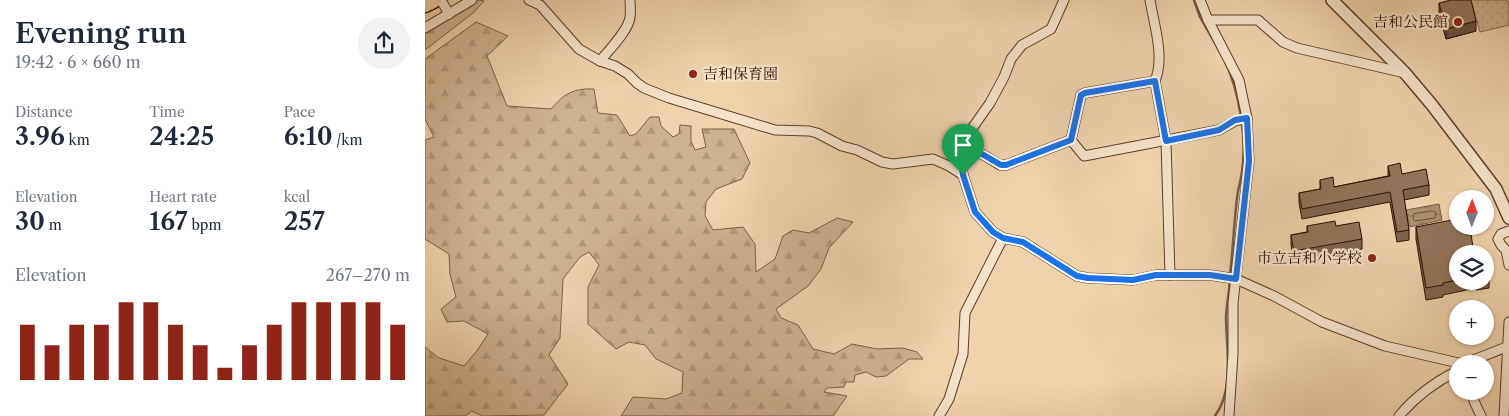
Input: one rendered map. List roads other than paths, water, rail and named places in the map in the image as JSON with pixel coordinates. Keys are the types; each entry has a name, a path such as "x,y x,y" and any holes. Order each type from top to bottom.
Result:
{"highway":[{"path":"425,4 433,0"}],"street":[{"path":"441,0 448,12"},
{"path":"425,28 448,12 472,0"},
{"path":"529,0 540,6 579,49 600,61 615,66 628,74 637,83 669,98 775,130 817,133 842,146 857,150 882,162 893,164 933,159 963,175"},
{"path":"600,61 629,22 630,0"},
{"path":"1064,0 1051,30 1022,45 1011,59 990,103 959,147 963,175 975,212 993,232 1003,238 1023,242 1077,276 1133,280 1156,275 1210,275 1236,279 1274,296 1322,322 1385,346 1449,361"},
{"path":"1150,0 1158,46 1158,73 1155,81 1166,141 1170,275"},
{"path":"1200,0 1208,20 1239,80 1247,118 1249,161 1233,302 1233,354 1227,415"},
{"path":"1332,0 1405,73 1472,156 1495,189 1509,218"},
{"path":"1208,20 1258,20 1283,42 1297,48 1405,73"},
{"path":"1071,140 1081,95 1155,81"},
{"path":"1071,140 1084,156 1219,130 1235,120 1247,118"},
{"path":"959,147 982,154 1001,165 1006,165 1071,140"},
{"path":"1509,231 1501,234 1498,239 1506,250 1509,265"},
{"path":"939,416 949,399 963,354 965,313 1003,238"},
{"path":"1504,416 1509,322"},
{"path":"1486,355 1509,346"},
{"path":"1399,416 1406,407 1437,381 1449,375"},
{"path":"1474,401 1481,416"}],"water":[{"path":"1439,204 1442,220 1410,227 1406,210"}],"waterway":[{"path":"1194,0 1200,17 1220,52"},
{"path":"1225,61 1238,100 1243,130 1242,171 1237,198 1230,275"},
{"path":"1215,416 1221,405 1227,381 1226,316 1230,280"}],"place":[{"name":"吉和公民館","path":"1458,22"},
{"name":"吉和保育園","path":"693,74"},
{"name":"市立吉和小学校","path":"1372,258"}]}
